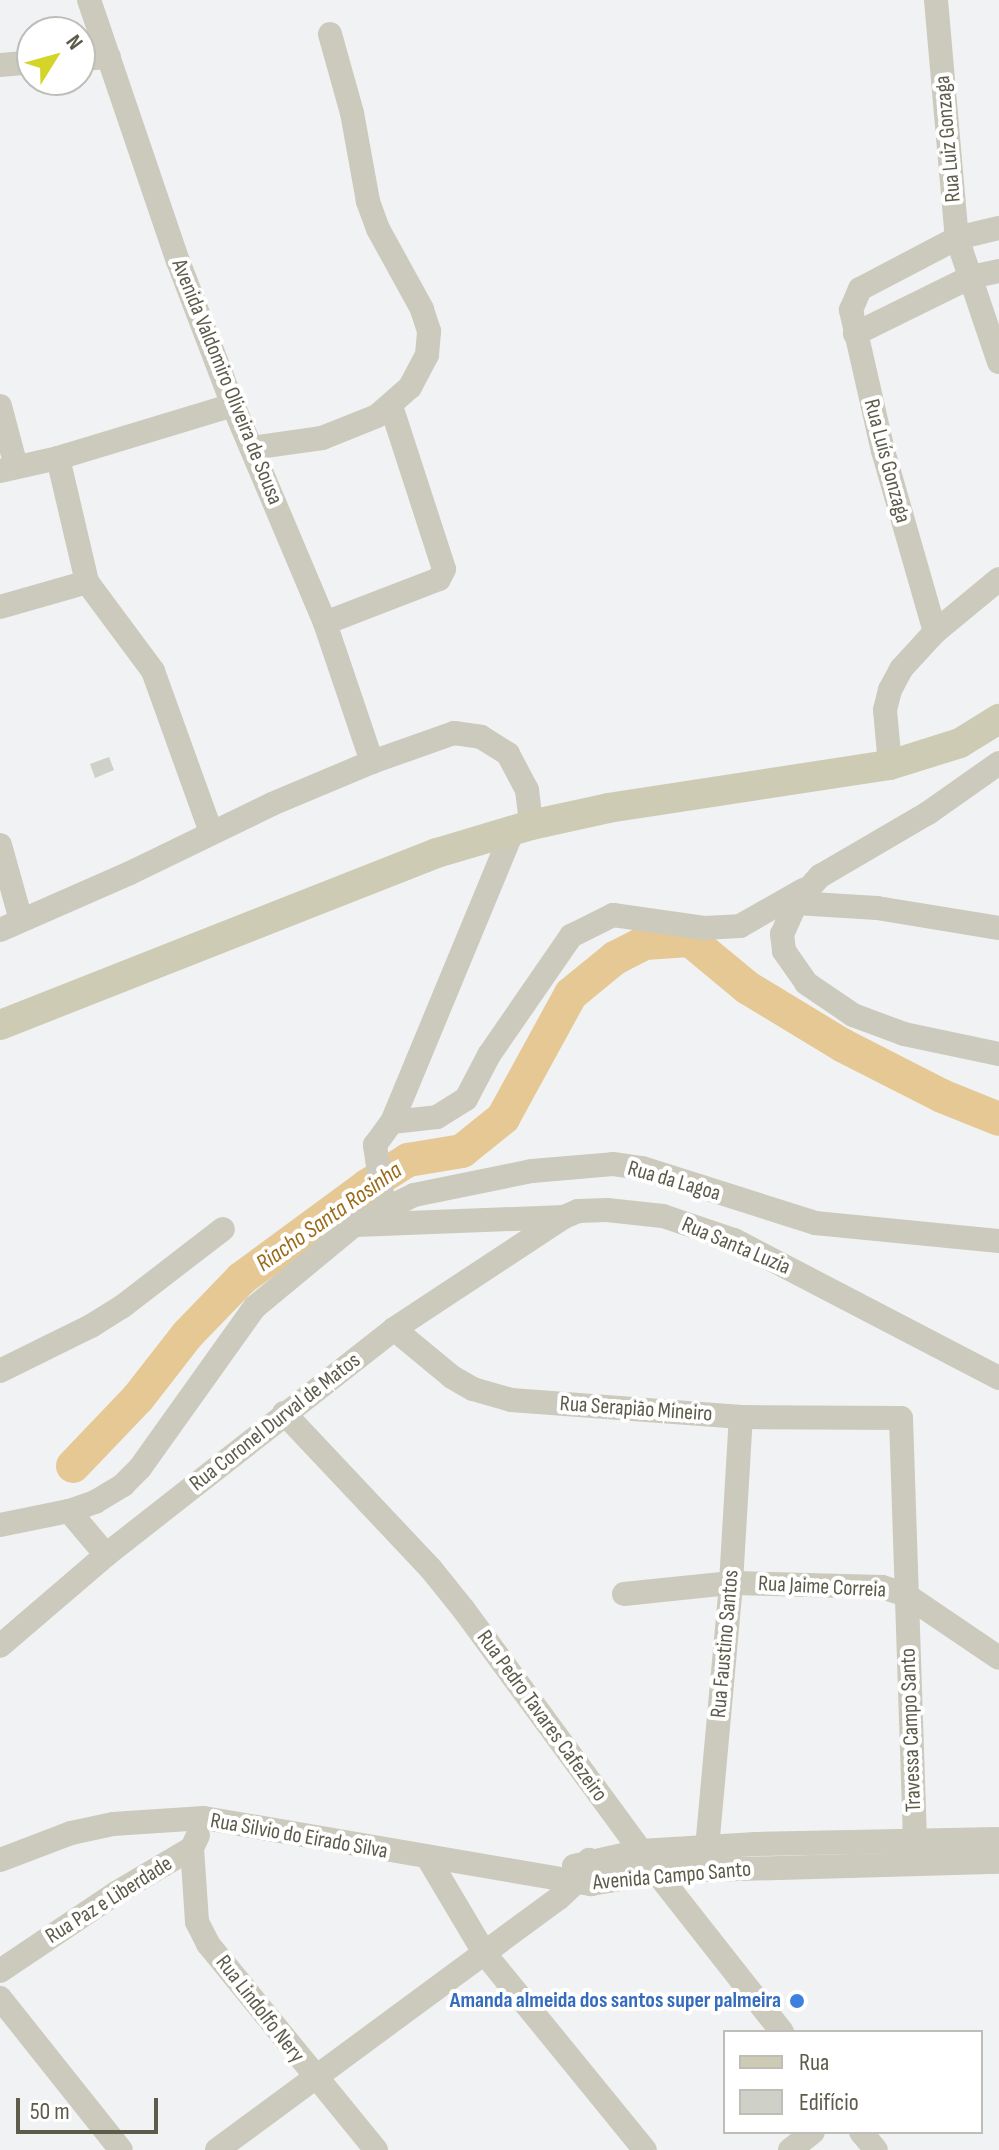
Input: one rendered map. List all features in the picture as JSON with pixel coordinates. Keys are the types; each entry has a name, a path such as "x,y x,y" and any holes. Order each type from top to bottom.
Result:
{"main road":[{"path":"0,1025 437,853 522,827 608,808 890,765 960,743 999,719"}],"street":[{"name":"Avenida Valdomiro Oliveira de Sousa","path":"89,0 178,261 233,405 325,623 372,762"},
{"name":"Rua Luiz Gonzaga","path":"941,1 957,238 999,362"},
{"path":"252,448 322,438 377,416 410,387 427,355 429,331 414,290 378,229 368,201 352,113 330,34"},
{"path":"96,58 109,57"},
{"path":"957,238 999,228"},
{"name":"Rua Luís Gonzaga","path":"935,632 883,451 851,310 860,289 957,238"},
{"path":"855,334 971,277 999,271"},
{"path":"0,406 8,468 58,458 233,405"},
{"path":"325,623 439,579 444,569 391,406"},
{"path":"58,458 87,582 153,671 211,832"},
{"path":"890,765 885,710 890,690 901,669 935,632 999,579"},
{"path":"0,607 87,582"},
{"path":"0,845 11,925 130,873 211,832 372,762 454,733 481,737 508,754 519,769 527,790 522,827 392,1122 375,1145 384,1207"},
{"path":"392,1122 437,1117 466,1099 489,1055 571,936 613,915 704,928 740,926 803,895 836,864 928,813 999,763"},
{"path":"803,895 999,928"},
{"path":"803,895 782,934 784,951 806,983 853,1015 904,1034 999,1054"},
{"name":"Rua da Lagoa","path":"0,1525 69,1511 95,1502 123,1485 140,1468 255,1307 354,1225 384,1207 414,1195 475,1180 574,1165 613,1164 642,1168 815,1223 999,1241"},
{"name":"Rua Santa Luzia","path":"354,1225 564,1217 578,1211 607,1210 663,1216 734,1240 999,1378"},
{"name":"Rua Coronel Durval de Matos","path":"0,1646 106,1555 394,1329 564,1217"},
{"path":"0,1371 91,1326 123,1306 223,1229"},
{"name":"Rua Serapião Mineiro","path":"394,1329 452,1377 473,1389 511,1400 741,1417 901,1418"},
{"name":"Rua Pedro Tavares Cafezeiro","path":"284,1413 456,1600 640,1851 780,2030"},
{"name":"Rua Faustino Santos","path":"707,1858 731,1583 741,1417"},
{"name":"Travessa Campo Santo","path":"901,1418 916,1864"},
{"path":"69,1511 106,1555"},
{"name":"Rua Jaime Correia","path":"624,1594 731,1583 882,1587 906,1595 999,1658"},
{"name":"Rua Paz e Liberdade","path":"0,1971 116,1893 192,1848 204,1818"},
{"name":"Rua Silvio do Eirado Silva","path":"0,1860 71,1833 113,1824 204,1818 566,1880"},
{"name":"Avenida Campo Santo","path":"566,1880 591,1884 657,1873 707,1858 915,1839 999,1839"},
{"name":"Rua Lindolfo Nery","path":"192,1848 197,1922 208,1944 376,2150"},
{"name":"Avenida Campo Santo","path":"566,1880 589,1860 640,1851 707,1858 916,1864 999,1862"},
{"path":"428,1858 485,1954 645,2150"},
{"path":"217,2150 485,1954 566,1880"},
{"path":"0,1998 121,2150"},
{"path":"790,2150 810,2134"},
{"path":"863,2134 876,2150"}],"building":[{"path":"109,757 114,770 95,778 90,764"}],"waterway":[{"name":"Riacho Santa Rosinha","path":"73,1466 138,1398 187,1335 241,1279 367,1186 408,1160 462,1151 503,1118 571,994 615,958 644,943 690,940 748,988 842,1045 942,1096 999,1119"}],"place":[{"name":"Amanda almeida dos santos super palmeira","path":"797,2001"}]}
